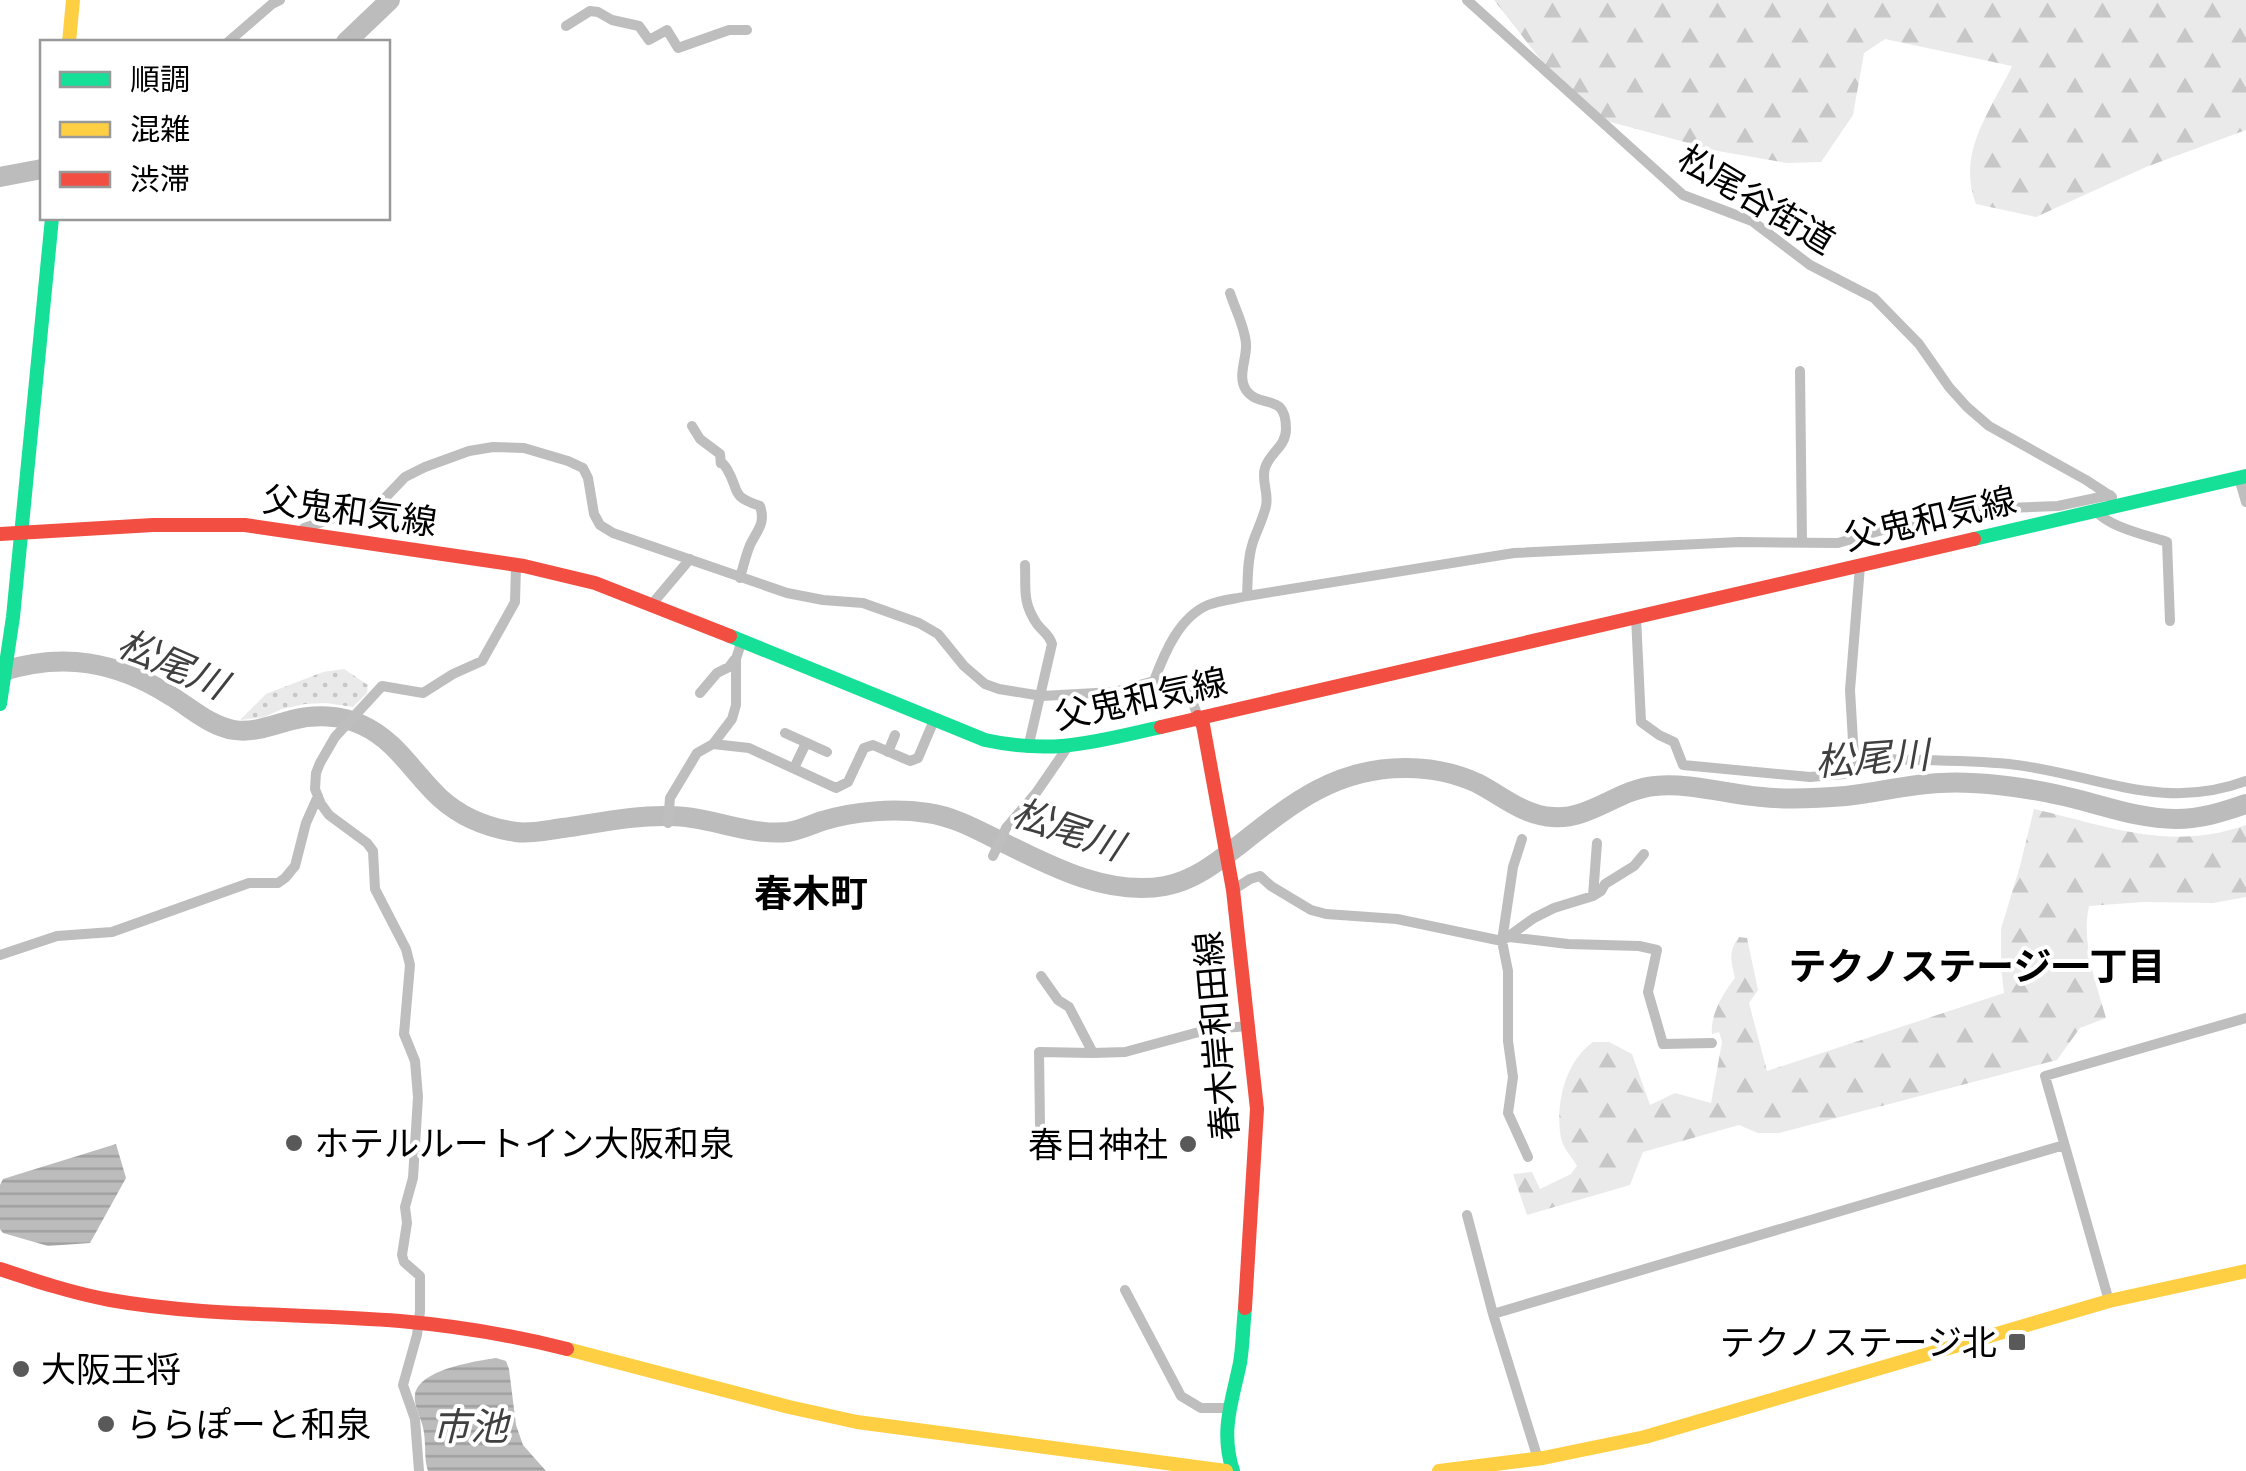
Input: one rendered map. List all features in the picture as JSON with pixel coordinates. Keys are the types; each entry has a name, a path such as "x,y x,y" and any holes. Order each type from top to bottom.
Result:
{"main road":[{"path":"69,40 73,0"},
{"path":"0,704 13,617 52,220"},
{"name":"父鬼和気線","path":"0,534 214,523 516,564 595,583 652,604 985,740 1028,748 1067,748 2096,511 2114,501 2242,477"},
{"name":"春木岸和田線","path":"1198,717 1203,725 1232,884 1257,1109 1242,1350 1224,1434 1229,1471"},
{"path":"0,1269 55,1288 135,1304 456,1328 564,1348 840,1418 1229,1471"},
{"path":"1440,1471 1538,1459 1645,1437 2109,1301 2246,1271"}],"street":[{"path":"230,40 280,0"},
{"name":"松尾谷街道","path":"1467,0 1683,195 1752,221 1810,264 1874,298 1919,344 1958,397 1989,426 2114,501"},
{"path":"566,26 590,12 598,12 612,20 639,26 649,40 667,30 678,48 730,30 747,30"},
{"path":"1230,293 1246,345 1242,375 1246,389 1254,396 1277,403 1286,422 1283,444 1269,459 1263,473 1268,496 1249,558 1248,596"},
{"path":"1800,371 1802,541"},
{"path":"692,426 700,440 720,454 736,494 760,506 761,528 750,544 740,578"},
{"path":"300,533 304,528 373,506 405,477 424,467 481,449 524,448 583,468 594,514 600,525 613,533 787,593 863,603 919,623 938,634 964,666 986,684 1042,696 1114,692 1154,682 1175,684 1190,695 1198,717"},
{"path":"2242,477 2246,502"},
{"path":"1154,682 1166,650 1197,611 1210,604 1248,596 1514,554 1802,541 1838,543 1952,510 2114,501"},
{"path":"2096,511 2101,518 2166,542 2170,621"},
{"path":"652,604 690,559"},
{"path":"419,1471 414,1418 403,1385 419,1324 420,1276 404,1262 402,1255 407,1223 405,1206 413,1178 418,1096 415,1060 404,1034 410,965 406,948 375,890 373,851 329,815 315,788 316,773 335,736 382,686 423,693 482,661 515,602 516,564"},
{"path":"1025,565 1025,602 1052,644 1028,748"},
{"path":"1636,617 1641,722 1674,742 1683,765 1810,778 1844,774 1854,758 1850,690 1860,566"},
{"path":"668,823 670,798 697,754 713,744 732,718 736,705 736,658 742,640"},
{"path":"700,693 736,658"},
{"path":"713,744 749,748 794,768 832,792 848,782 864,748 873,746 910,761 918,758 934,718"},
{"path":"785,732 827,752"},
{"path":"888,752 895,735"},
{"path":"794,768 806,743"},
{"path":"994,853 1006,828 1067,748"},
{"path":"1854,758 2011,764 2163,794 2206,792 2246,781"},
{"path":"0,955 58,936 112,932 248,883 278,883 294,866 318,796"},
{"path":"1522,838 1513,866 1505,939 1512,1077 1508,1113 1528,1157"},
{"path":"1594,896 1597,843"},
{"path":"1505,939 1554,908 1594,896 1644,854"},
{"path":"1232,884 1260,876 1312,910 1326,914 1398,919 1505,939 1656,950 1648,992 1663,1044 1712,1043"},
{"path":"1042,976 1058,1000 1069,1006 1093,1053"},
{"path":"2109,1301 2044,1076 2246,1018"},
{"path":"1040,1125 1039,1052 1125,1052 1210,1029 1249,1026"},
{"path":"1493,1314 2064,1145"},
{"path":"1467,1215 1538,1459"},
{"path":"1125,1290 1181,1396 1201,1408 1230,1408"}],"green space":[{"path":"1494,0 2246,0 2246,130 2146,167 2036,217 1976,204 1971,185 1973,149 2012,66 1885,39 1864,53 1853,115 1821,162 1787,163 1718,151 1607,121 1547,68"},
{"path":"344,669 368,685 367,693 353,707 305,704 240,720 266,694 323,672"},
{"path":"2034,809 2114,829 2165,836 2218,833 2246,825 2246,897 2213,903 2089,906 2088,948 2106,1018 2080,1028 2057,1060 1779,1133 1758,1133 1739,1125 1643,1152 1630,1185 1527,1215 1513,1174 1532,1172 1540,1189 1571,1174 1577,1166 1561,1138 1561,1098 1575,1061 1593,1042 1609,1042 1632,1054 1650,1105 1675,1093 1711,1103 1722,1042 1719,1032 1712,1034 1713,1019 1735,978 1732,952 1739,937 1747,938 1758,990 1749,1003 1767,1071 2004,993 2001,929"}],"water":[{"path":"116,1144 126,1178 90,1243 48,1246 3,1233 3,1179"},
{"name":"市池","path":"496,1358 506,1361 509,1369 516,1425 523,1445 546,1471 428,1471 415,1399 418,1386 449,1368"}],"waterway":[{"path":"348,40 390,0"},
{"path":"0,177 40,169"},
{"name":"松尾川","path":"0,672 46,662 109,668 150,684 209,721 241,731 310,717 337,717 354,722 385,740 448,805 475,821 506,830 534,832 670,816 757,831 788,832 848,815 915,811 958,821 1063,870 1123,887 1165,886 1185,880 1213,865 1316,791 1336,781 1382,769 1416,768 1452,774 1523,809 1553,817 1579,814 1642,788 1670,785 1792,798 1846,796 1928,784 1985,784 2045,792 2132,814 2176,819 2246,804"}],"traffic: fast":[{"path":"0,704 13,617 52,220"},
{"path":"1974,539 2246,476"},
{"path":"730,636 985,740 1053,746 1094,742 1161,727"},
{"path":"1233,1471 1227,1430 1241,1356 1245,1308"}],"traffic: slow":[{"path":"69,40 73,0"},
{"path":"1439,1471 1543,1458 1645,1437 2109,1301 2246,1271"},
{"path":"567,1349 857,1422 1226,1471"}],"traffic: jam":[{"path":"0,534 153,525 245,525 524,566 595,583 730,636"},
{"path":"1161,727 1974,539"},
{"path":"1198,717 1203,725 1233,890 1257,1109 1245,1308"},
{"path":"0,1269 110,1300 219,1312 421,1323 567,1349"}],"place":[{"name":"ホテルルートイン大阪和泉","path":"294,1143"},
{"name":"春日神社","path":"1188,1144"},
{"name":"テクノステージ北","path":"2017,1342"},
{"name":"大阪王将","path":"21,1369"},
{"name":"ららぽーと和泉","path":"106,1424"}],"district":[{"name":"春木町","path":"811,892"},
{"name":"テクノステージ一丁目","path":"1977,965"}]}
